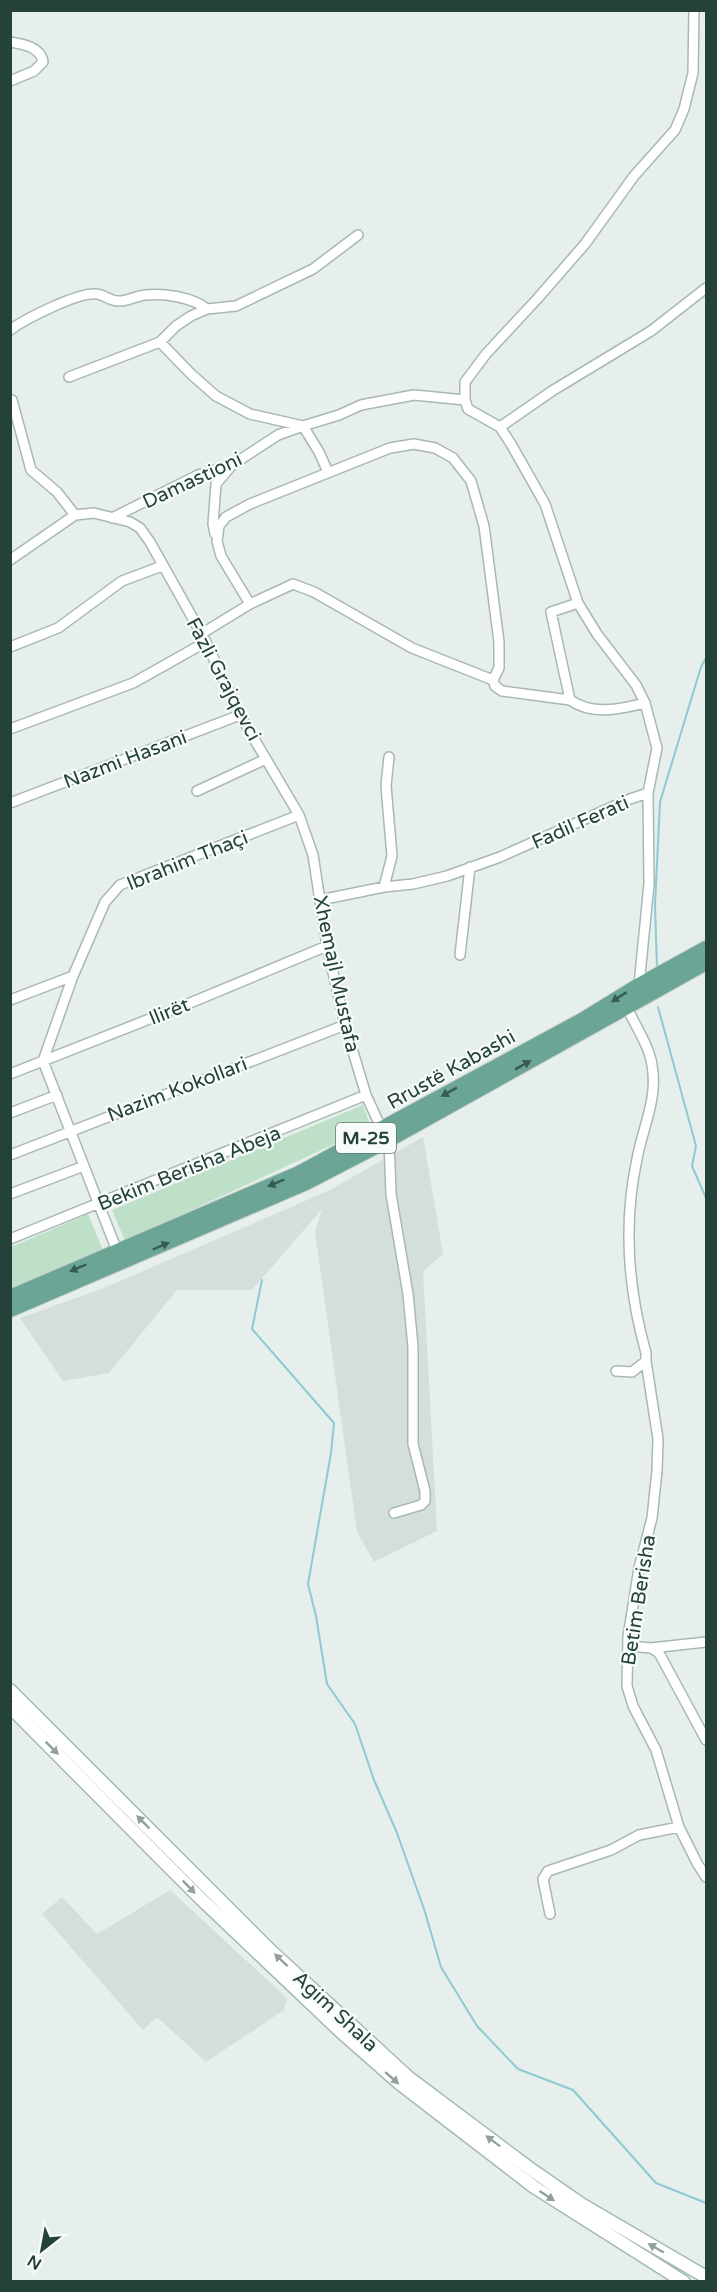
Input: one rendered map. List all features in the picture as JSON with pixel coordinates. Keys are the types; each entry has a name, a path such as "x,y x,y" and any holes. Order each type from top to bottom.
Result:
{"main road":[{"name":"Rrustë Kabashi","path":"386,1135 639,985 706,948"},
{"name":"Rrustë Kabashi","path":"10,1310 299,1173 386,1135 706,963"},
{"name":"Rrustë Kabashi","path":"10,1297 119,1257"},
{"name":"Agim Shala","path":"10,1690 270,1950 408,2077 581,2204 706,2277"},
{"name":"Agim Shala","path":"10,1707 200,1898 340,2031 399,2083 534,2187 684,2282"}],"street":[{"path":"694,10 693,73 684,109 675,130 634,176 585,244 486,354 465,382 465,400 468,409 500,427 552,391 651,331 706,288"},
{"path":"10,42 36,50 43,62 34,71 10,81"},
{"path":"69,377 160,342 176,326 191,316 207,309 236,306 313,269 358,235"},
{"path":"10,330 24,320 76,298 95,293 118,302 145,295 178,297 201,304 207,309"},
{"path":"160,342 190,374 216,396 250,414 303,426 328,472"},
{"name":"Damastioni","path":"112,518 198,475 232,465 278,435 339,415 361,405 414,395 465,400"},
{"path":"10,560 75,515 57,492 31,470 12,400"},
{"name":"Fadil Ferati","path":"320,900 447,876 500,857 648,794 657,748 645,703 636,685 597,634 578,603 545,504 500,427"},
{"path":"217,541 219,526 226,517 250,504 390,448 414,444 435,448 453,458 465,473 471,481 479,506 491,571 500,657 499,668 493,680 495,686 502,691 570,700 580,706 597,710 645,703"},
{"path":"232,465 216,484 213,524 221,556 250,604"},
{"name":"Fazli Grajqevci","path":"75,515 94,513 130,522 140,528 203,638 240,715 298,815"},
{"path":"10,647 58,628 122,581 162,566"},
{"path":"10,729 132,683 203,638 250,604 293,584 314,592 412,648 493,680"},
{"path":"570,700 551,612 578,603"},
{"name":"Nazmi Hasani","path":"10,803 240,715"},
{"path":"384,887 392,856 386,786 389,757"},
{"path":"197,791 266,759"},
{"path":"639,985 649,884 648,794"},
{"name":"Xhemajl Mustafa","path":"298,815 313,855 327,946 345,1025 366,1095 386,1135"},
{"name":"Ibrahim Thaçi","path":"43,1061 73,976 105,902 120,885 298,815"},
{"path":"460,955 470,867"},
{"name":"Ilirët","path":"10,1074 327,946"},
{"path":"10,1000 73,976"},
{"name":"Betim Berisha","path":"627,1007 652,1062 654,1082 652,1104 637,1158 628,1239 630,1280 658,1438 657,1471 651,1518 639,1568 628,1637 626,1673 629,1695 656,1750 679,1827 706,1877"},
{"name":"Nazim Kokollari","path":"10,1155 345,1025"},
{"path":"43,1061 119,1257"},
{"path":"10,1113 57,1095"},
{"name":"Bekim Berisha Abeja","path":"10,1239 99,1205 366,1095"},
{"path":"386,1135 391,1194 408,1294 413,1347 413,1444 425,1491 425,1501 421,1505 394,1513"},
{"path":"10,1194 84,1166"},
{"path":"616,1371 632,1372 646,1361"},
{"path":"629,1646 651,1648 706,1642"},
{"path":"651,1648 659,1653 706,1740"},
{"path":"550,1914 543,1879 548,1871 611,1850 639,1835 679,1827"}],"shaded area":[{"path":"423,1137 443,1254 423,1271 437,1531 374,1562 357,1532 315,1232 322,1209 252,1290 177,1290 109,1373 63,1381 20,1318 104,1288 328,1191"},
{"path":"170,1890 287,1998 284,2010 206,2062 157,2017 143,2030 42,1914 62,1897 97,1934"}],"green space":[{"path":"363,1105 371,1127 125,1241 112,1210"},
{"path":"88,1214 103,1250 11,1289 11,1247"}],"waterway":[{"path":"657,968 655,905 660,802 701,667 706,658"},
{"path":"658,1007 696,1146 692,1166 706,1198"},
{"path":"262,1280 252,1329 334,1423 331,1453 308,1584 316,1616 327,1684 355,1724 425,1912 441,1967 477,2026 518,2069 573,2090 656,2183 706,2203"}]}
